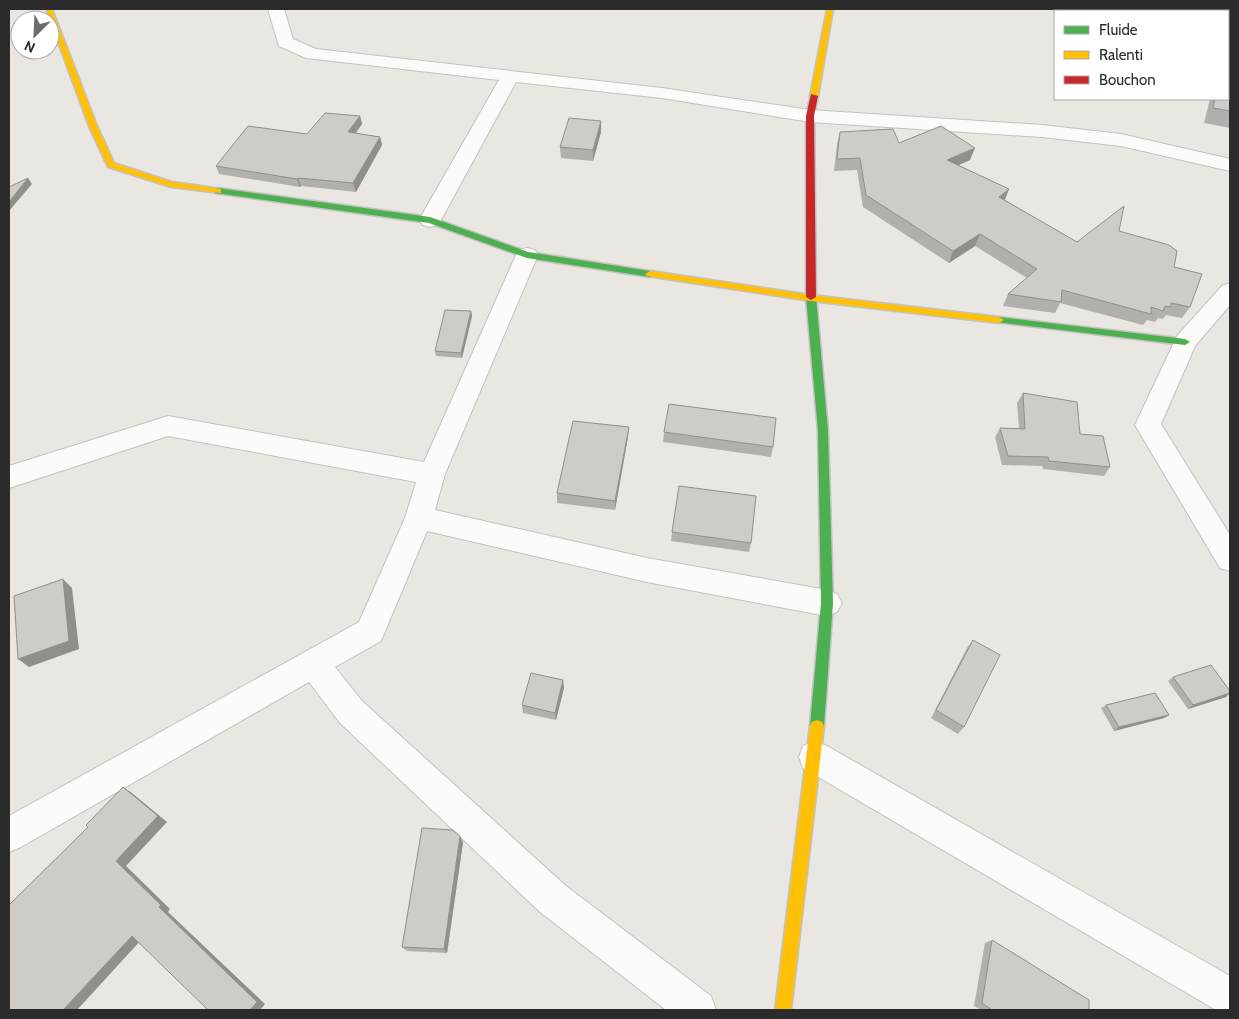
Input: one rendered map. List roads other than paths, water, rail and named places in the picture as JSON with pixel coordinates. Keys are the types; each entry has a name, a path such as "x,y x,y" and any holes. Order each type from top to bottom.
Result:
{"street":[{"path":"49,9 93,126 111,165 171,184 430,220 527,255 811,298 1185,342"},
{"path":"276,9 285,42 312,54 662,93 810,116 1042,131 1121,140 1230,165"},
{"path":"783,1010 815,757 827,603 823,431 811,298 810,116 830,9"},
{"path":"430,220 510,76"},
{"path":"9,834 370,630 419,518 432,474 527,255"},
{"path":"1230,291 1185,342 1148,425 1230,559"},
{"path":"9,477 168,426 432,474"},
{"path":"419,518 647,570 827,603"},
{"path":"313,662 351,712 553,899 697,1010"},
{"path":"815,757 1230,997"}]}
